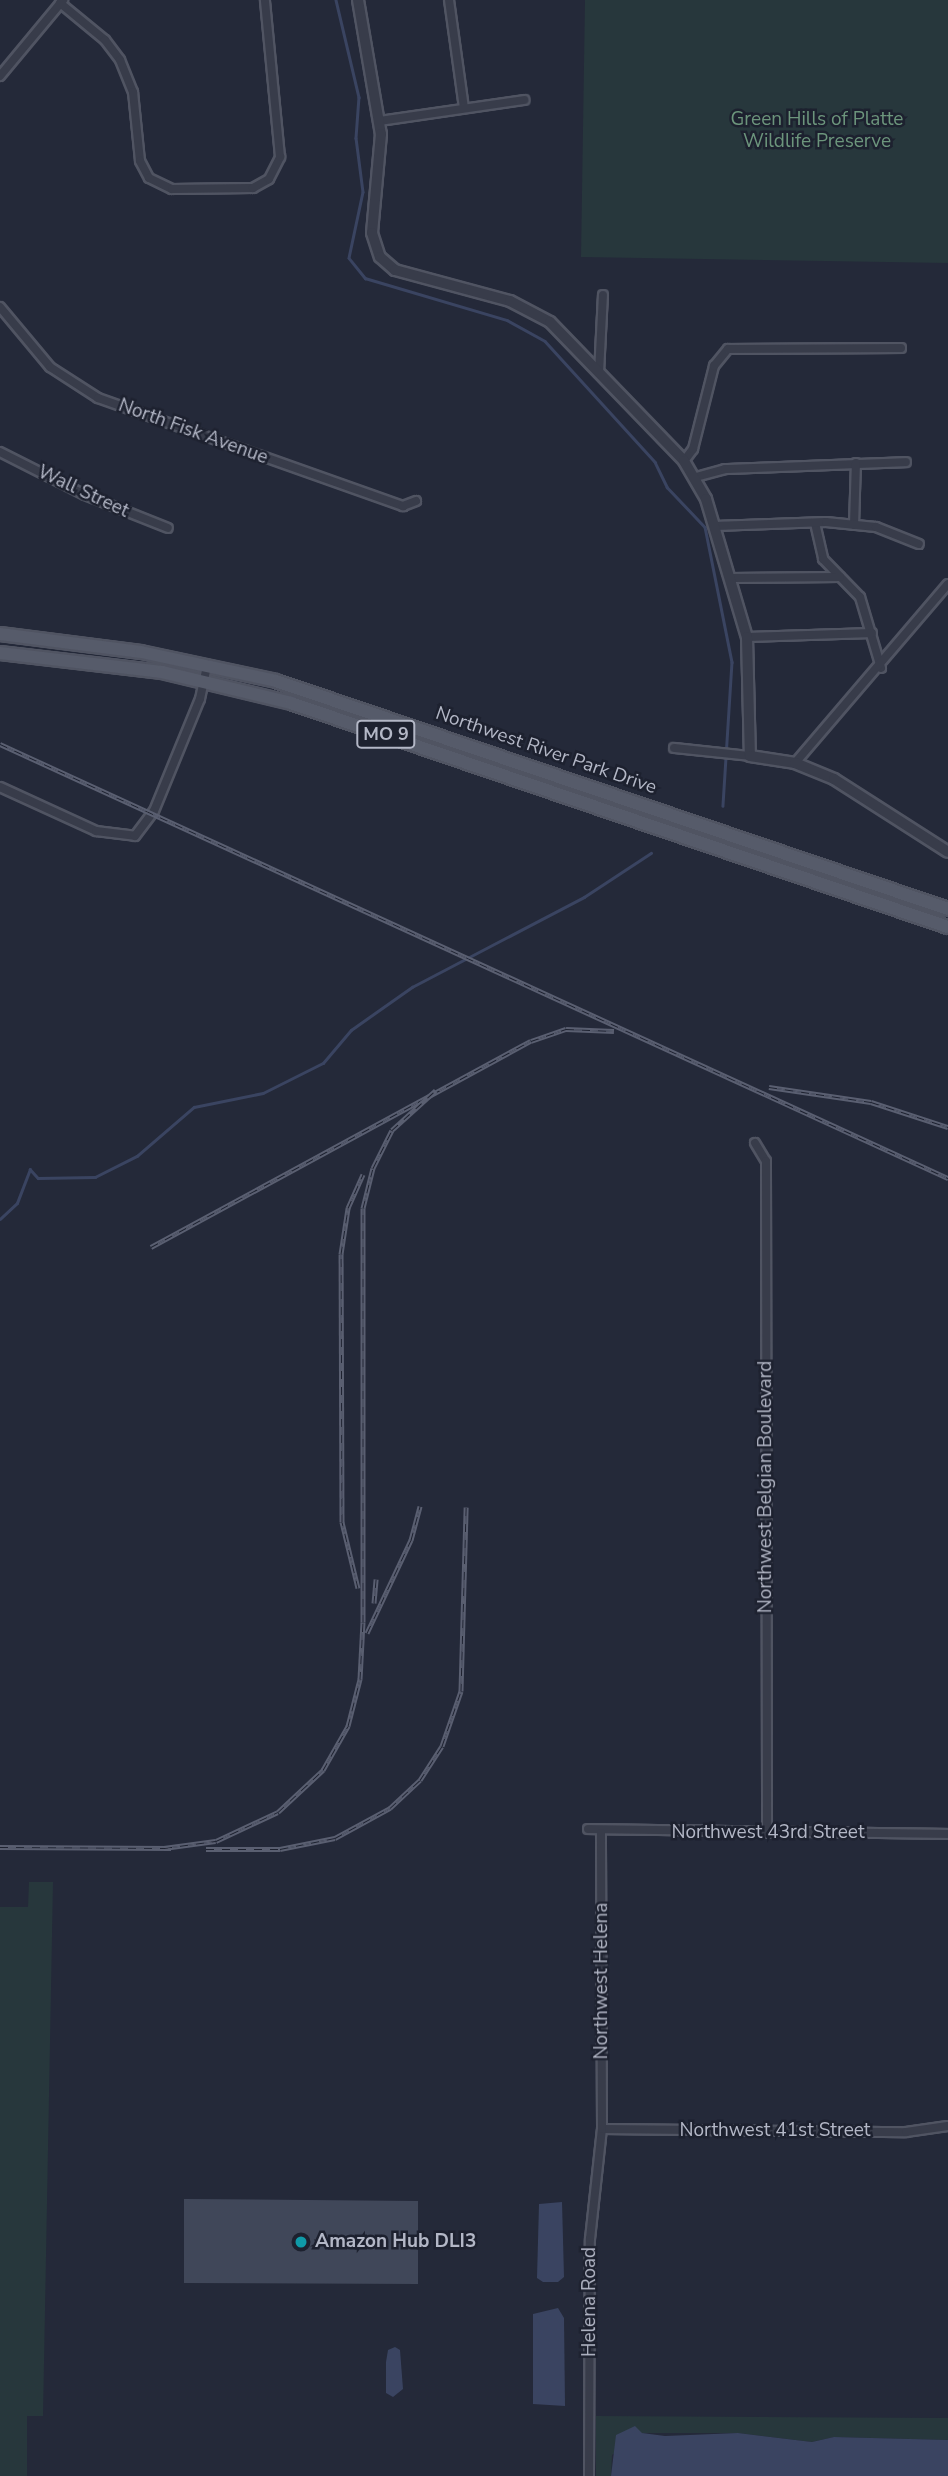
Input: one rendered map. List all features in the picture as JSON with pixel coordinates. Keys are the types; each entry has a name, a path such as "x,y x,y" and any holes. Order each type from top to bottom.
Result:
{"main road":[{"name":"Northwest River Park Drive","path":"0,634 208,664 319,694 948,909"},
{"name":"Northwest River Park Drive","path":"0,653 205,680 343,719 948,926"},
{"path":"583,803 590,786"}],"street":[{"path":"0,76 61,2 105,40 127,75 136,105 140,161 149,178 172,189 240,189 259,186 272,177 280,148 265,0"},
{"path":"358,0 380,121 372,233 385,262 533,312 599,373 684,461 696,477 715,526 747,637 745,755"},
{"path":"449,0 464,108"},
{"path":"380,121 524,100"},
{"path":"599,373 603,295"},
{"name":"North Fisk Avenue","path":"0,307 50,367 98,398 402,506 416,501"},
{"path":"684,461 693,449 714,366 728,349 901,348"},
{"name":"Wall Street","path":"0,452 85,495 168,528"},
{"path":"696,477 725,468 906,462"},
{"path":"854,525 856,463"},
{"path":"715,526 815,523 854,525 876,527 919,544"},
{"path":"815,523 823,559 860,597 881,668"},
{"path":"731,578 840,577"},
{"path":"795,763 881,668 948,584"},
{"path":"747,637 872,633"},
{"path":"0,787 96,831 135,836 152,816 205,680 208,664"},
{"path":"674,748 745,755 807,767 834,779 948,852"},
{"name":"Northwest Belgian Boulevard","path":"755,1143 766,1161 767,1833"},
{"name":"Northwest 43rd Street","path":"588,1829 601,1833 948,1833"},
{"name":"Northwest Helena","path":"601,1833 602,2129"},
{"name":"Northwest 41st Street","path":"602,2129 906,2132 948,2126"},
{"name":"Helena Road","path":"589,2476 590,2239 602,2129"}],"green space":[{"name":"Green Hills of Platte Wildlife Preserve","path":"585,0 948,0 948,263 581,257"},
{"path":"29,1882 53,1882 43,2416 27,2416 27,2476 0,2476 0,1907 28,1907"},
{"path":"596,2416 948,2418 948,2440 834,2437 812,2442 738,2433 642,2433 612,2455 611,2476 596,2476"}],"water":[{"path":"562,2202 564,2277 558,2282 543,2282 537,2278 539,2204"},
{"path":"558,2308 564,2318 565,2406 533,2404 533,2314"},
{"path":"395,2347 400,2350 403,2389 393,2397 386,2393 386,2362 388,2350"},
{"path":"635,2426 642,2433 665,2436 738,2433 812,2442 834,2437 948,2440 948,2476 611,2476 616,2435"}],"building":[{"name":"Amazon Hub DLI3","path":"184,2199 418,2201 418,2284 184,2283"}],"waterway":[{"path":"336,0 359,97 356,138 363,192 349,258 365,278 507,320 545,341 655,462 667,487 705,527 732,662 723,806"},
{"path":"0,1219 17,1203 30,1169 38,1178 95,1177 137,1156 194,1107 263,1093 323,1063 351,1030 412,987 584,897 651,853"}],"railway":[{"path":"0,744 948,1178"},
{"path":"151,1247 531,1041 566,1029 614,1031"},
{"path":"769,1087 871,1102 948,1127"},
{"path":"164,1848 216,1841 278,1812 323,1770 348,1726 360,1679 363,1622 363,1208 373,1168 392,1130 436,1090"},
{"path":"358,1588 342,1522 341,1254 348,1208 363,1174"},
{"path":"367,1633 411,1540 420,1506"},
{"path":"206,1849 280,1849 335,1838 390,1808 420,1780 442,1746 461,1691 466,1507"},
{"path":"374,1603 376,1579"},
{"path":"0,1847 171,1848"}],"place":[{"name":"Amazon Hub DLI3","path":"301,2242"}]}
